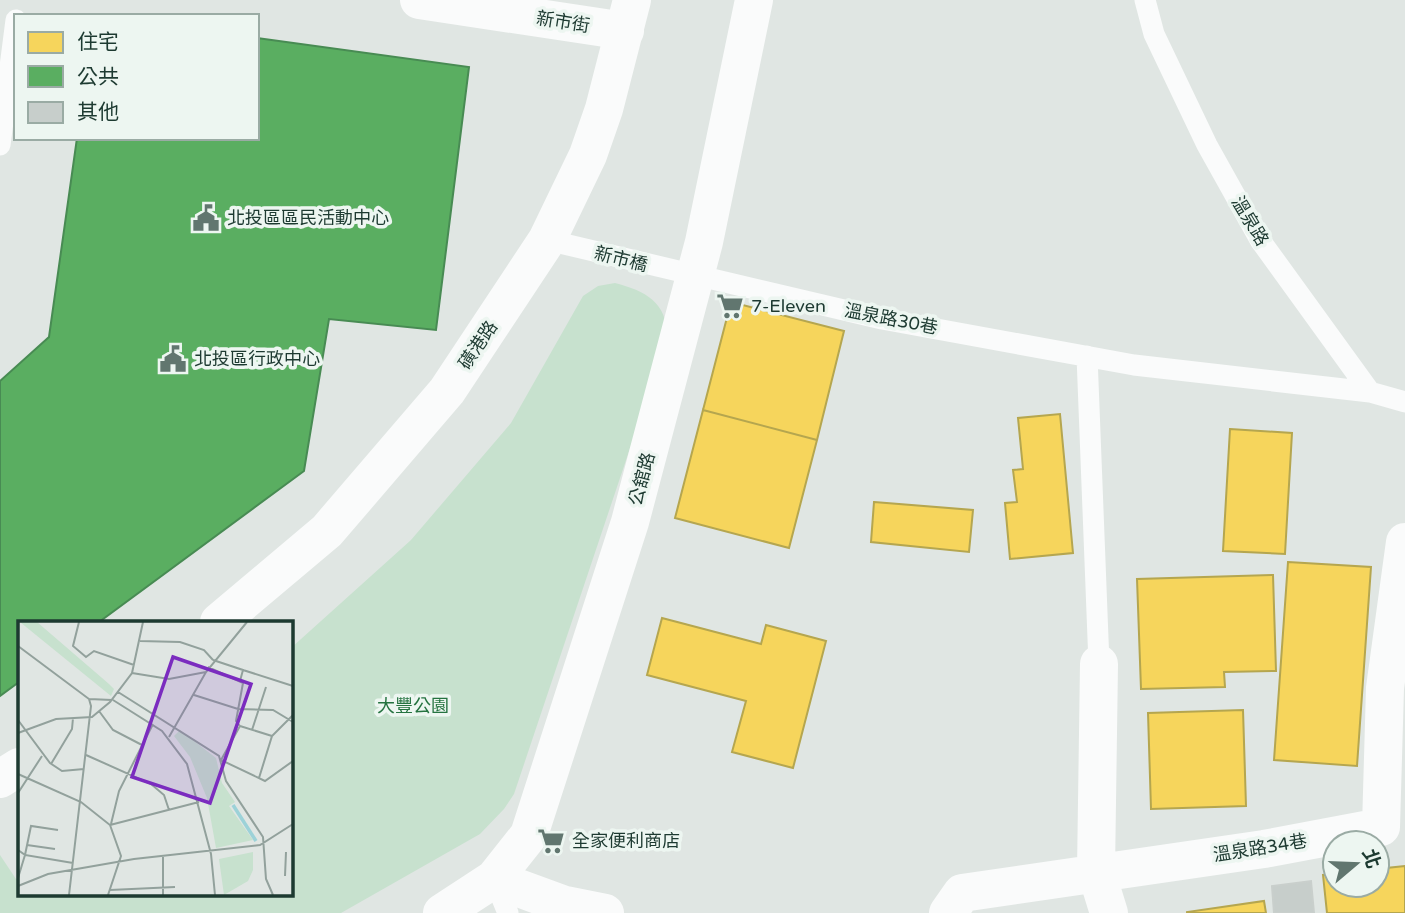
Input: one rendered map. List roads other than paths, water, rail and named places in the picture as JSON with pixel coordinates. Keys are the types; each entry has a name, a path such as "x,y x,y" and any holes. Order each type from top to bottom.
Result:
{"street":[{"name":"新市街","path":"419,0 629,15"},
{"name":"公舘路","path":"442,913 501,896 528,835 630,522 695,277 754,0"},
{"name":"磺港路","path":"220,621 327,531 447,391 547,240 588,155 604,109 629,15"},
{"name":"溫泉路34巷","path":"948,913 962,893 1096,871 1264,849 1381,827 1385,688 1405,542"},
{"path":"1099,664 1096,871 1109,913"},
{"path":"0,779 18,768"},
{"path":"501,896 605,913"}],"lane":[{"name":"溫泉路","path":"1144,0 1154,34 1201,132 1260,240 1370,392"},
{"path":"0,145 14,34"},
{"name":"新市橋","path":"547,240 695,277"},
{"name":"溫泉路30巷","path":"695,277 883,319 1087,356 1370,392"},
{"path":"1087,356 1099,664"},
{"path":"1370,392 1405,402"}],"place":[{"name":"北投區區民活動中心","path":"206,218"},
{"name":"7-Eleven","path":"730,306"},
{"name":"北投區行政中心","path":"173,359"},
{"name":"全家便利商店","path":"551,841"}],"park label":[{"name":"大豐公園","path":"413,706"}]}
